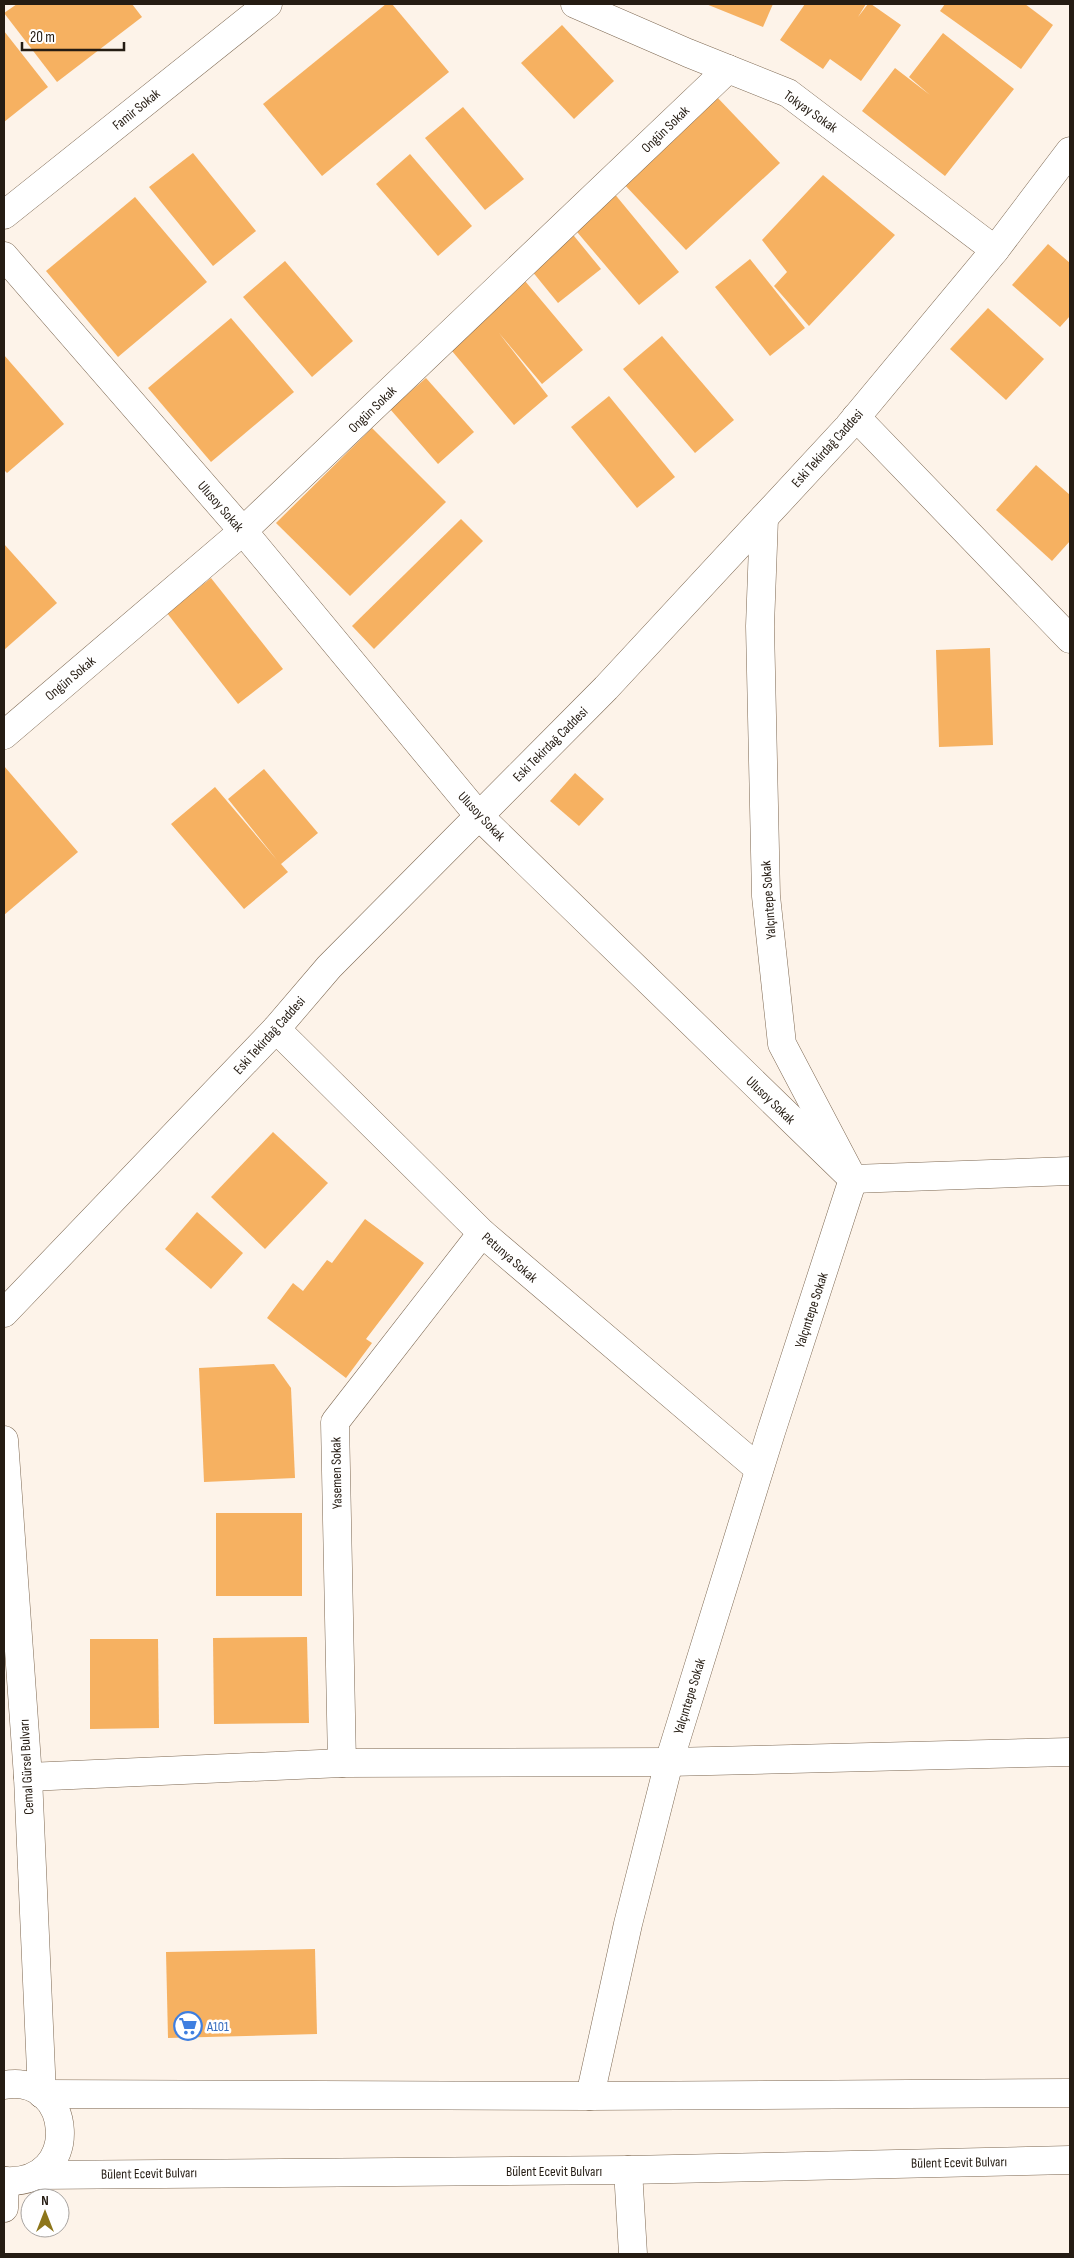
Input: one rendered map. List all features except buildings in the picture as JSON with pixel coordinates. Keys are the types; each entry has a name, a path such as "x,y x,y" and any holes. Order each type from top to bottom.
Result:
{"street":[{"name":"Famir Sokak","path":"4,215 268,4"},
{"name":"Tokyay Sokak","path":"575,4 788,93 995,250"},
{"name":"Ongün Sokak","path":"4,735 243,531 728,69"},
{"name":"Eski Tekirdağ Caddesi","path":"4,1313 276,1029 329,967 606,688 764,518 856,417 995,250 1070,151"},
{"name":"Ulusoy Sokak","path":"4,256 243,531 479,816 853,1179"},
{"path":"856,417 1070,639"},
{"name":"Yalçıntepe Sokak","path":"590,2096 628,1924 669,1762 759,1469 853,1179 782,1044 766,896 760,626 764,518"},
{"name":"Petunya Sokak","path":"276,1029 482,1233 759,1469"},
{"path":"853,1179 1070,1171"},
{"name":"Yasemen Sokak","path":"342,1763 335,1422 482,1233"},
{"name":"Cemal Gürsel Bulvarı","path":"4,1440 28,1777 42,2094"},
{"path":"28,1777 342,1763 669,1762 1070,1752"},
{"path":"4,2085 12,2083 28,2086 42,2094 53,2105 60,2120 61,2136 58,2151 49,2165 37,2175"},
{"path":"42,2094 590,2096 1070,2093"},
{"name":"Bülent Ecevit Bulvarı","path":"4,2190 37,2175 628,2170 1070,2160"},
{"path":"628,2170 633,2254"}],"place":[{"name":"A101","path":"188,2026"}]}
